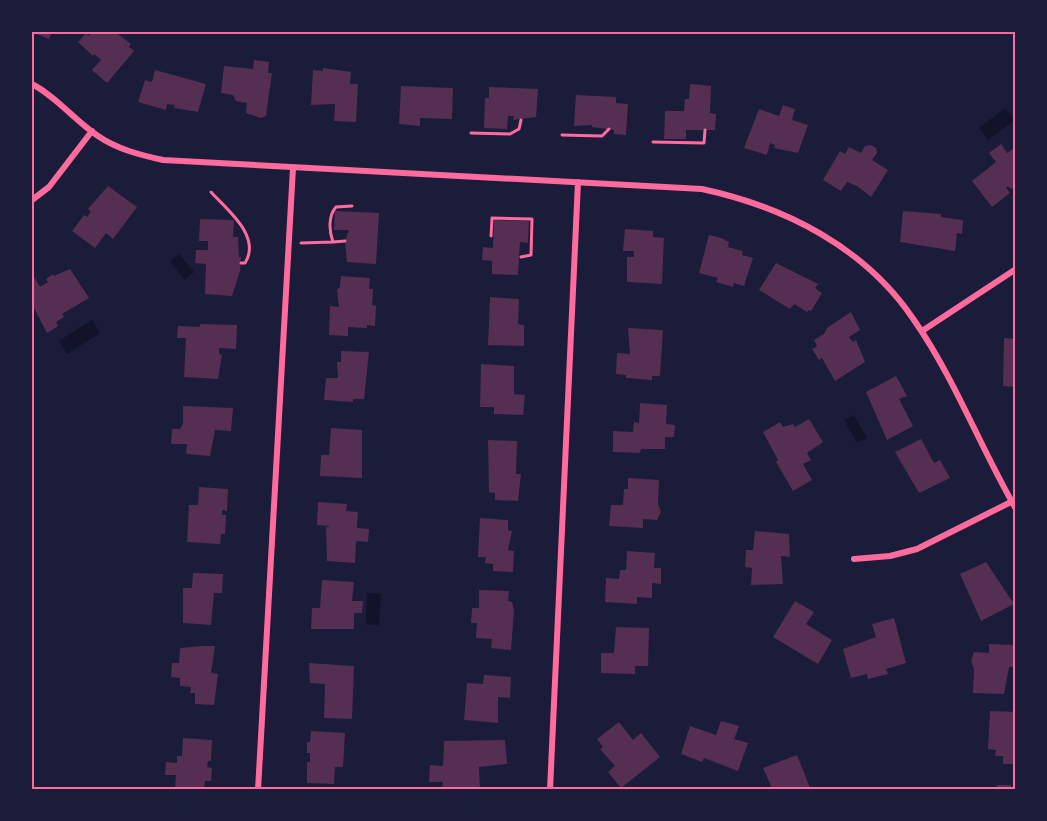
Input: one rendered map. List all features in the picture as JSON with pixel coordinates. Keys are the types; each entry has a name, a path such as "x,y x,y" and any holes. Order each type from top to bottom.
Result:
{"street":[{"path":"32,84 92,131 136,154 163,160 702,189 781,212 815,229 858,260 897,298 922,332 1016,509"},
{"path":"32,200 48,187 92,131"},
{"path":"258,789 293,168"},
{"path":"550,789 578,182"},
{"path":"922,332 1016,268"},
{"path":"855,560 890,556 917,549 1011,502"}],"path":[{"path":"471,133 510,134 519,129 521,120"},
{"path":"562,135 602,136 609,129"},
{"path":"652,142 704,143 705,130"},
{"path":"211,192 237,218 245,230 248,258 245,263 241,263"},
{"path":"333,242 330,230 334,209 352,206"},
{"path":"490,236 492,218 532,219 531,255 521,257"},
{"path":"300,243 345,241"}],"shaded area":[{"path":"1005,108 1015,120 988,140 979,128"},
{"path":"179,254 194,272 185,280 170,262"},
{"path":"92,320 100,333 67,354 59,341"},
{"path":"854,415 867,438 857,443 844,420"},
{"path":"367,593 381,594 379,625 366,624"}],"building":[{"path":"32,32 52,32 49,39"},
{"path":"93,32 115,32 131,44 129,47 134,51 107,83 92,70 101,60 78,42 86,33 89,36"},
{"path":"254,60 269,62 268,73 272,73 266,116 261,118 246,113 247,103 236,101 233,95 221,93 224,66 253,69"},
{"path":"323,68 351,72 350,84 358,84 356,122 334,121 335,104 311,105 313,70 323,71"},
{"path":"155,70 206,84 198,112 174,108 175,105 167,104 166,110 138,102 145,80 152,82"},
{"path":"690,84 711,86 710,113 716,114 715,130 686,130 686,139 664,139 665,111 684,111 685,99 689,99"},
{"path":"401,86 453,88 452,119 420,118 420,126 399,124"},
{"path":"489,87 538,89 536,117 513,120 514,116 508,116 507,129 484,128 485,98 489,98"},
{"path":"576,95 616,97 616,103 628,104 626,135 614,134 614,130 592,127 592,125 574,126"},
{"path":"783,105 795,109 792,120 808,125 798,153 774,148 775,145 770,143 767,155 744,148 759,109 779,116"},
{"path":"1001,144 1007,153 1016,147 1016,186 1011,189 1008,186 1006,188 1010,193 992,207 972,181 996,162 989,153"},
{"path":"871,145 876,148 877,153 872,160 888,170 871,197 857,186 847,182 841,191 823,180 840,151 845,154 849,147 861,153 865,146"},
{"path":"108,186 137,207 113,239 106,233 95,248 72,231 84,215 87,217 91,212 88,209"},
{"path":"335,211 379,213 376,264 347,262 345,241 349,230 334,230"},
{"path":"903,211 941,214 941,217 963,220 962,234 957,233 955,251 900,242"},
{"path":"200,219 234,220 233,237 238,237 239,257 241,257 240,271 232,296 205,294 206,264 195,263 196,250 208,250 208,241 199,241"},
{"path":"494,220 529,221 528,243 520,242 518,275 492,274 492,261 482,260 483,247 493,248"},
{"path":"625,229 653,231 653,237 664,238 662,284 627,282 627,257 634,257 634,251 623,251"},
{"path":"709,235 729,242 728,247 743,251 742,255 753,258 744,286 734,283 733,287 716,282 718,278 699,273"},
{"path":"776,263 818,284 815,288 822,293 811,311 807,312 794,304 790,309 759,290"},
{"path":"70,269 89,298 62,314 64,317 56,322 58,326 47,333 34,308 32,310 32,273 40,287 48,282 46,279 53,274 54,276"},
{"path":"341,276 370,278 369,289 373,289 372,305 376,306 375,326 348,327 348,336 329,335 330,306 339,307 337,290 340,287"},
{"path":"490,297 519,299 518,324 524,325 524,346 488,345"},
{"path":"851,312 860,330 849,337 853,342 856,340 865,362 835,381 822,358 819,360 812,349 817,346 814,340"},
{"path":"200,324 237,325 236,349 219,348 219,354 222,355 218,379 184,377 186,338 177,338 178,326 200,327"},
{"path":"628,328 663,330 660,376 652,376 652,380 626,378 626,375 616,374 617,353 630,354"},
{"path":"1004,338 1016,339 1016,387 1003,386"},
{"path":"341,351 369,352 364,399 353,399 353,402 324,400 326,378 338,378 337,362 341,362"},
{"path":"481,364 514,366 514,394 525,395 523,415 494,414 494,407 480,407"},
{"path":"896,376 907,396 899,399 913,426 887,440 866,392"},
{"path":"640,403 667,405 666,424 675,425 674,437 665,437 665,449 641,449 640,453 613,452 613,431 633,432 634,422 639,423"},
{"path":"183,406 233,408 231,431 215,430 210,456 186,454 187,444 171,444 172,429 180,429 183,424"},
{"path":"809,419 823,442 807,453 811,460 803,464 812,480 793,491 776,462 778,460 763,432 780,422 783,427 793,424 795,427"},
{"path":"331,428 362,430 362,478 320,476 321,455 329,455"},
{"path":"921,439 934,463 940,460 950,478 919,493 895,452"},
{"path":"488,440 517,441 516,474 521,474 518,501 495,500 495,493 489,492"},
{"path":"628,478 659,480 658,504 661,512 657,520 643,519 643,528 609,526 611,505 623,505 624,489 628,489"},
{"path":"199,487 228,489 227,511 222,510 222,515 226,515 225,534 221,534 220,544 187,542 189,505 198,505"},
{"path":"318,502 347,504 346,511 358,512 357,528 369,529 368,542 356,541 355,563 327,561 326,527 331,526 317,525"},
{"path":"480,518 508,520 508,530 512,531 508,550 514,551 513,572 493,571 493,564 485,563 486,557 478,557"},
{"path":"755,531 789,534 790,557 781,556 783,584 751,585 752,568 745,567 746,550 753,550"},
{"path":"627,551 655,553 654,568 661,568 661,584 652,583 652,598 637,597 637,604 605,602 606,578 619,579 620,570 626,570"},
{"path":"986,562 1014,604 981,621 960,574"},
{"path":"193,573 223,574 222,593 214,593 211,625 183,623 183,588 192,588"},
{"path":"322,580 354,582 352,601 363,601 362,613 354,613 354,629 311,629 312,608 320,608"},
{"path":"479,590 509,591 508,601 512,602 514,610 511,650 491,648 492,639 476,638 477,623 471,623 472,608 479,608"},
{"path":"795,601 814,612 806,624 832,640 818,664 773,637"},
{"path":"894,618 906,663 886,669 888,674 868,679 867,674 851,678 843,649 876,637 872,624"},
{"path":"616,627 649,628 648,666 635,666 635,674 601,673 601,653 614,653"},
{"path":"989,644 1016,645 1016,667 1009,667 1004,694 973,693 974,669 971,661 974,652 989,653"},
{"path":"215,646 211,673 218,674 214,705 195,704 195,693 190,693 191,687 180,686 180,678 171,677 172,663 179,663 180,648"},
{"path":"309,663 354,666 352,719 324,718 325,684 310,683"},
{"path":"484,675 511,677 510,698 498,697 498,723 464,720 467,683 483,684"},
{"path":"990,711 1016,712 1016,764 1003,764 1003,756 995,756 996,750 988,749"},
{"path":"721,721 739,726 734,739 748,743 738,771 704,758 702,762 681,754 690,726 716,735"},
{"path":"619,722 633,740 641,733 660,757 621,788 608,772 615,766 600,749 603,747 597,739"},
{"path":"311,731 345,733 343,767 335,767 334,784 307,783 307,762 310,762 310,753 307,753 307,742 310,742"},
{"path":"183,738 212,740 211,761 208,761 207,767 212,768 211,781 205,781 204,790 175,790 176,775 165,775 166,762 177,763 177,756 182,756"},
{"path":"505,740 507,764 479,767 480,790 442,790 443,782 429,782 430,765 443,766 444,741"},
{"path":"797,755 811,790 772,788 763,768"},
{"path":"997,785 1011,785 1011,790 997,790"}]}
